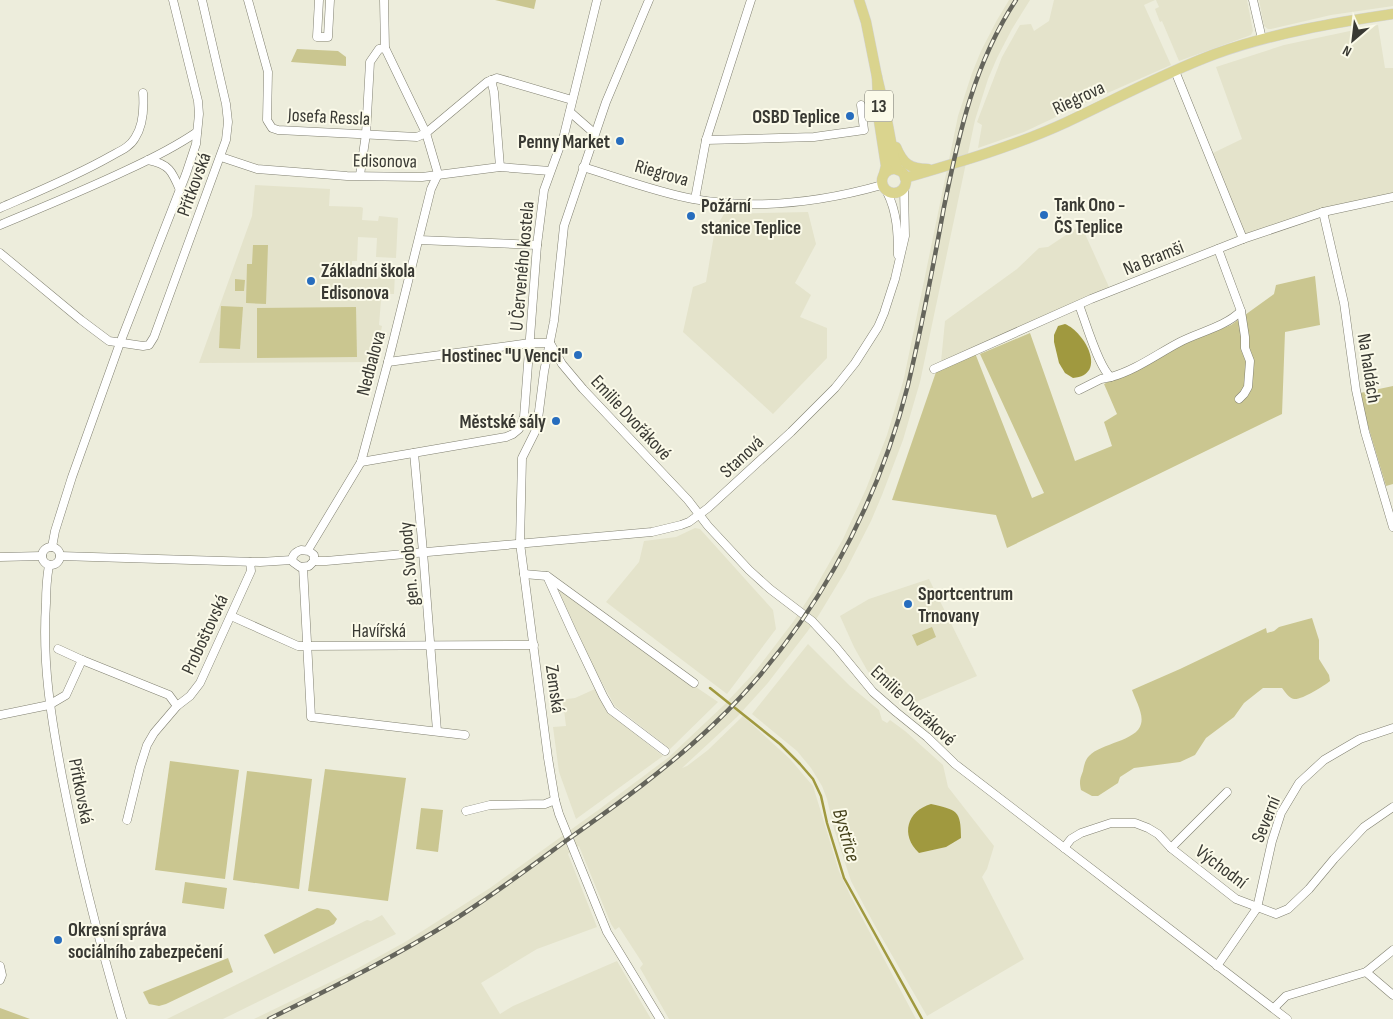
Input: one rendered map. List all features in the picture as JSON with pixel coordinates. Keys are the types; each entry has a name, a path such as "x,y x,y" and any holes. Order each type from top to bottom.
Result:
{"main road":[{"name":"13","path":"859,0 866,22 894,158 898,170 903,173 905,183 900,191 896,193 885,188 882,179 886,166 879,121 877,77"},
{"name":"13","path":"1262,39 1336,22 1393,14"},
{"name":"Riegrova","path":"905,183 940,168 1024,140 1215,54 1262,39"},
{"name":"13","path":"886,115 896,147 904,162 916,168 940,168"},
{"path":"884,174 892,169 898,170"}],"street":[{"name":"Přítkovská","path":"52,547 72,477 120,343 196,144 199,114 198,101 173,0"},
{"name":"Přítkovská","path":"120,343 149,345 154,337 226,140 228,122 226,104 202,0"},
{"name":"Josefa Ressla","path":"248,0 268,72 267,120 272,128 278,130 417,137 426,133"},
{"path":"319,0 317,37 328,38 330,0"},
{"path":"384,0 385,48 426,133 438,174"},
{"name":"U Červeného kostela","path":"597,0 570,112 544,190 537,245 530,344 550,343 564,226 594,133 649,0"},
{"path":"695,199 706,140 751,0"},
{"path":"1253,0 1262,39"},
{"path":"360,175 366,134 370,62 379,50 385,48"},
{"path":"1174,72 1243,239"},
{"path":"426,133 476,90 491,80 499,79 572,100"},
{"path":"491,80 494,92 500,167"},
{"path":"0,208 99,163 129,146 136,137 141,124 143,93"},
{"path":"706,140 814,137 864,130 861,105"},
{"path":"570,112 594,133"},
{"path":"0,225 93,186 148,160 197,132"},
{"name":"Edisonova","path":"221,157 257,169 347,176 422,177 500,167 550,171"},
{"path":"148,160 159,162 168,167 174,175 180,190"},
{"name":"Riegrova","path":"583,167 695,199 751,204 821,199 885,188"},
{"name":"Nedbalova","path":"308,550 361,462 431,189 438,174"},
{"name":"Stanová","path":"314,561 652,532 681,525 700,516 835,388 855,363 878,327 890,298 905,236 905,183"},
{"name":"Stanová","path":"885,188 894,207 897,222 898,267"},
{"name":"Na Bramši","path":"934,369 1079,304 1243,239 1323,212 1393,197"},
{"name":"Na haldách","path":"1323,212 1344,303 1356,390 1365,432 1393,527"},
{"path":"419,240 537,245"},
{"path":"1218,249 1241,311 1245,348 1250,361 1248,387 1239,399"},
{"path":"0,254 109,341 120,343"},
{"path":"1079,304 1102,364 1107,374 1111,377"},
{"path":"1079,390 1101,379 1111,377 1141,364 1180,342 1231,319 1241,311"},
{"name":"Emilie Dvořákové","path":"550,343 562,364 688,500 749,570 823,632 869,688 884,702 928,737 955,764 1287,1019"},
{"name":"Zemská","path":"550,343 544,372 538,424 522,458 520,543 555,800 570,844 607,932 660,1019"},
{"path":"361,462 506,437 520,429 524,417 530,344 388,362"},
{"name":"gen. Svobody","path":"414,453 431,646 436,731"},
{"path":"52,547 58,550 60,556 56,564 49,565 42,556 43,551 52,547"},
{"path":"308,550 314,555 314,561 309,566 295,565 292,560 293,555 297,551 308,550"},
{"path":"0,557 42,556"},
{"path":"60,556 250,562 292,560"},
{"name":"Proboštovská","path":"127,820 147,745 154,733 176,706 190,696 200,683 251,571 250,562"},
{"name":"Přítkovská","path":"49,565 44,634 50,705 83,879 122,1019"},
{"path":"303,567 311,717 465,734"},
{"path":"524,574 547,576 694,682"},
{"path":"547,576 572,632 611,710 665,751"},
{"name":"Havířská","path":"231,616 298,646 534,645"},
{"path":"58,649 169,695 176,706"},
{"path":"0,715 50,705 66,695 82,660"},
{"name":"Severní","path":"1217,966 1257,908 1272,841 1281,813 1299,783 1324,760 1360,738 1393,728"},
{"path":"1171,848 1227,792"},
{"path":"466,811 490,805 545,804 555,800"},
{"name":"Východní","path":"1064,848 1071,839 1081,833 1111,823 1135,823 1158,834 1171,848 1236,899 1276,914 1288,910 1364,826 1393,807"},
{"path":"1274,1008 1286,996 1366,972 1393,950"},
{"path":"0,966 2,975 0,980"},
{"path":"1366,972 1393,995"}],"shaded area":[{"path":"495,0 536,0 534,9"},
{"path":"1009,0 1030,0 997,58 975,120 920,382 903,440 871,521 846,570 807,632 767,684 737,717 682,768 708,750 743,716 790,759 813,786 839,871 916,1019 669,1019 640,968 643,964 619,927 615,930 611,924 579,846 568,854 597,927 537,949 481,983 500,1014 513,1006 617,961 651,1019 254,1019 351,972 405,942 490,888 601,808 669,757 724,705 754,673 793,622 843,539 866,489 887,435 904,378 958,116 981,51"},
{"path":"1054,0 1155,0 1144,5 1171,65 1024,132 978,148 982,125 977,122 1002,57 1020,25 1031,24 1034,31 1049,21"},
{"path":"1156,0 1247,0 1253,31 1251,35 1179,61 1155,9 1159,7"},
{"path":"1259,0 1393,0 1393,6 1331,15 1268,29 1264,26"},
{"path":"1378,25 1385,68 1393,68 1393,194 1319,210 1245,234 1213,153 1242,139 1216,67 1284,45"},
{"path":"297,49 338,51 346,57 346,66 291,62"},
{"name":"Základní škola Edisonova","path":"255,185 330,189 329,206 361,207 363,208 362,220 378,221 379,216 398,218 396,258 376,257 377,238 358,237 357,261 352,261 352,271 395,273 394,294 389,294 389,300 381,300 379,325 382,326 375,362 199,363 252,216"},
{"path":"808,212 816,244 795,283 811,295 800,317 827,328 827,358 773,414 683,332 693,287 706,282 715,229 724,214"},
{"path":"1081,225 1109,287 941,362 945,321 1017,269 1039,248 1048,247"},
{"path":"253,245 268,245 266,304 246,303 247,264 252,264"},
{"path":"1315,276 1320,325 1285,332 1282,414 1007,548 996,515 892,500 936,372 975,353 1032,498 1044,493 980,354 1030,333 1075,461 1112,446 1104,422 1117,414 1104,384 1184,344 1231,325 1274,294 1276,285"},
{"path":"235,279 245,280 244,291 235,291"},
{"path":"221,306 243,307 240,349 219,348"},
{"path":"356,307 357,357 257,358 257,308"},
{"path":"1065,324 1073,328 1080,335 1090,353 1091,362 1089,369 1084,375 1073,378 1065,373 1059,363 1054,342 1054,335 1058,326"},
{"path":"1393,386 1393,484 1386,486 1360,393"},
{"path":"695,528 700,529 773,610 776,629 727,694 606,602 639,562 644,541 676,537"},
{"path":"929,579 977,676 911,704 899,700 881,686 867,670 840,616 869,599"},
{"path":"561,591 628,641 718,702 670,749 615,706 594,668 559,592"},
{"path":"1312,618 1319,640 1319,659 1329,675 1330,681 1298,699 1289,696 1282,688 1263,688 1244,703 1234,717 1206,738 1195,755 1180,762 1134,768 1120,777 1118,783 1098,796 1092,796 1081,790 1081,778 1089,756 1138,730 1142,720 1132,690 1266,628 1267,633 1279,627"},
{"path":"932,627 936,637 917,646 912,635"},
{"path":"808,644 850,686 879,710 882,720 887,723 890,720 905,731 943,765 948,787 994,846 987,869 982,877 1024,959 927,1016 851,881 822,786 811,768 797,751 752,714"},
{"path":"595,689 607,712 663,756 576,819 559,772 553,727 566,726 563,702"},
{"path":"170,761 239,770 225,879 155,870"},
{"path":"325,769 406,778 388,901 308,891"},
{"path":"247,771 312,779 299,889 233,880"},
{"path":"931,804 947,808 956,813 960,822 961,838 946,847 919,853 909,839 909,824 916,812"},
{"path":"421,808 443,810 438,852 416,849"},
{"path":"185,882 227,888 224,909 182,903"},
{"path":"317,908 329,910 337,919 334,924 274,954 264,935"},
{"path":"382,915 396,934 223,1019 167,1019 367,920 371,921"},
{"path":"228,958 233,972 166,1004 159,1006 149,1004 143,992"},
{"path":"0,1008 30,1019 0,1019"}],"waterway":[{"name":"Bystřice","path":"710,688 780,744 813,779 821,796 827,823 844,878 922,1019"}],"railway":[{"path":"269,1019 430,935 510,882 624,799 679,755 714,724 748,689 780,650 809,610 835,568 858,524 878,479 908,385 962,126 989,49 1001,24 1016,0"}],"place":[{"name":"OSBD Teplice","path":"850,116"},
{"name":"Penny Market","path":"620,141"},
{"name":"Tank Ono - ČS Teplice","path":"1044,215"},
{"name":"Požární stanice Teplice","path":"691,216"},
{"name":"Základní škola Edisonova","path":"311,281"},
{"name":"Hostinec \"U Venci\"","path":"578,355"},
{"name":"Městské sály","path":"556,421"},
{"name":"Sportcentrum Trnovany","path":"908,604"},
{"name":"Okresní správa sociálního zabezpečení","path":"58,940"}]}
